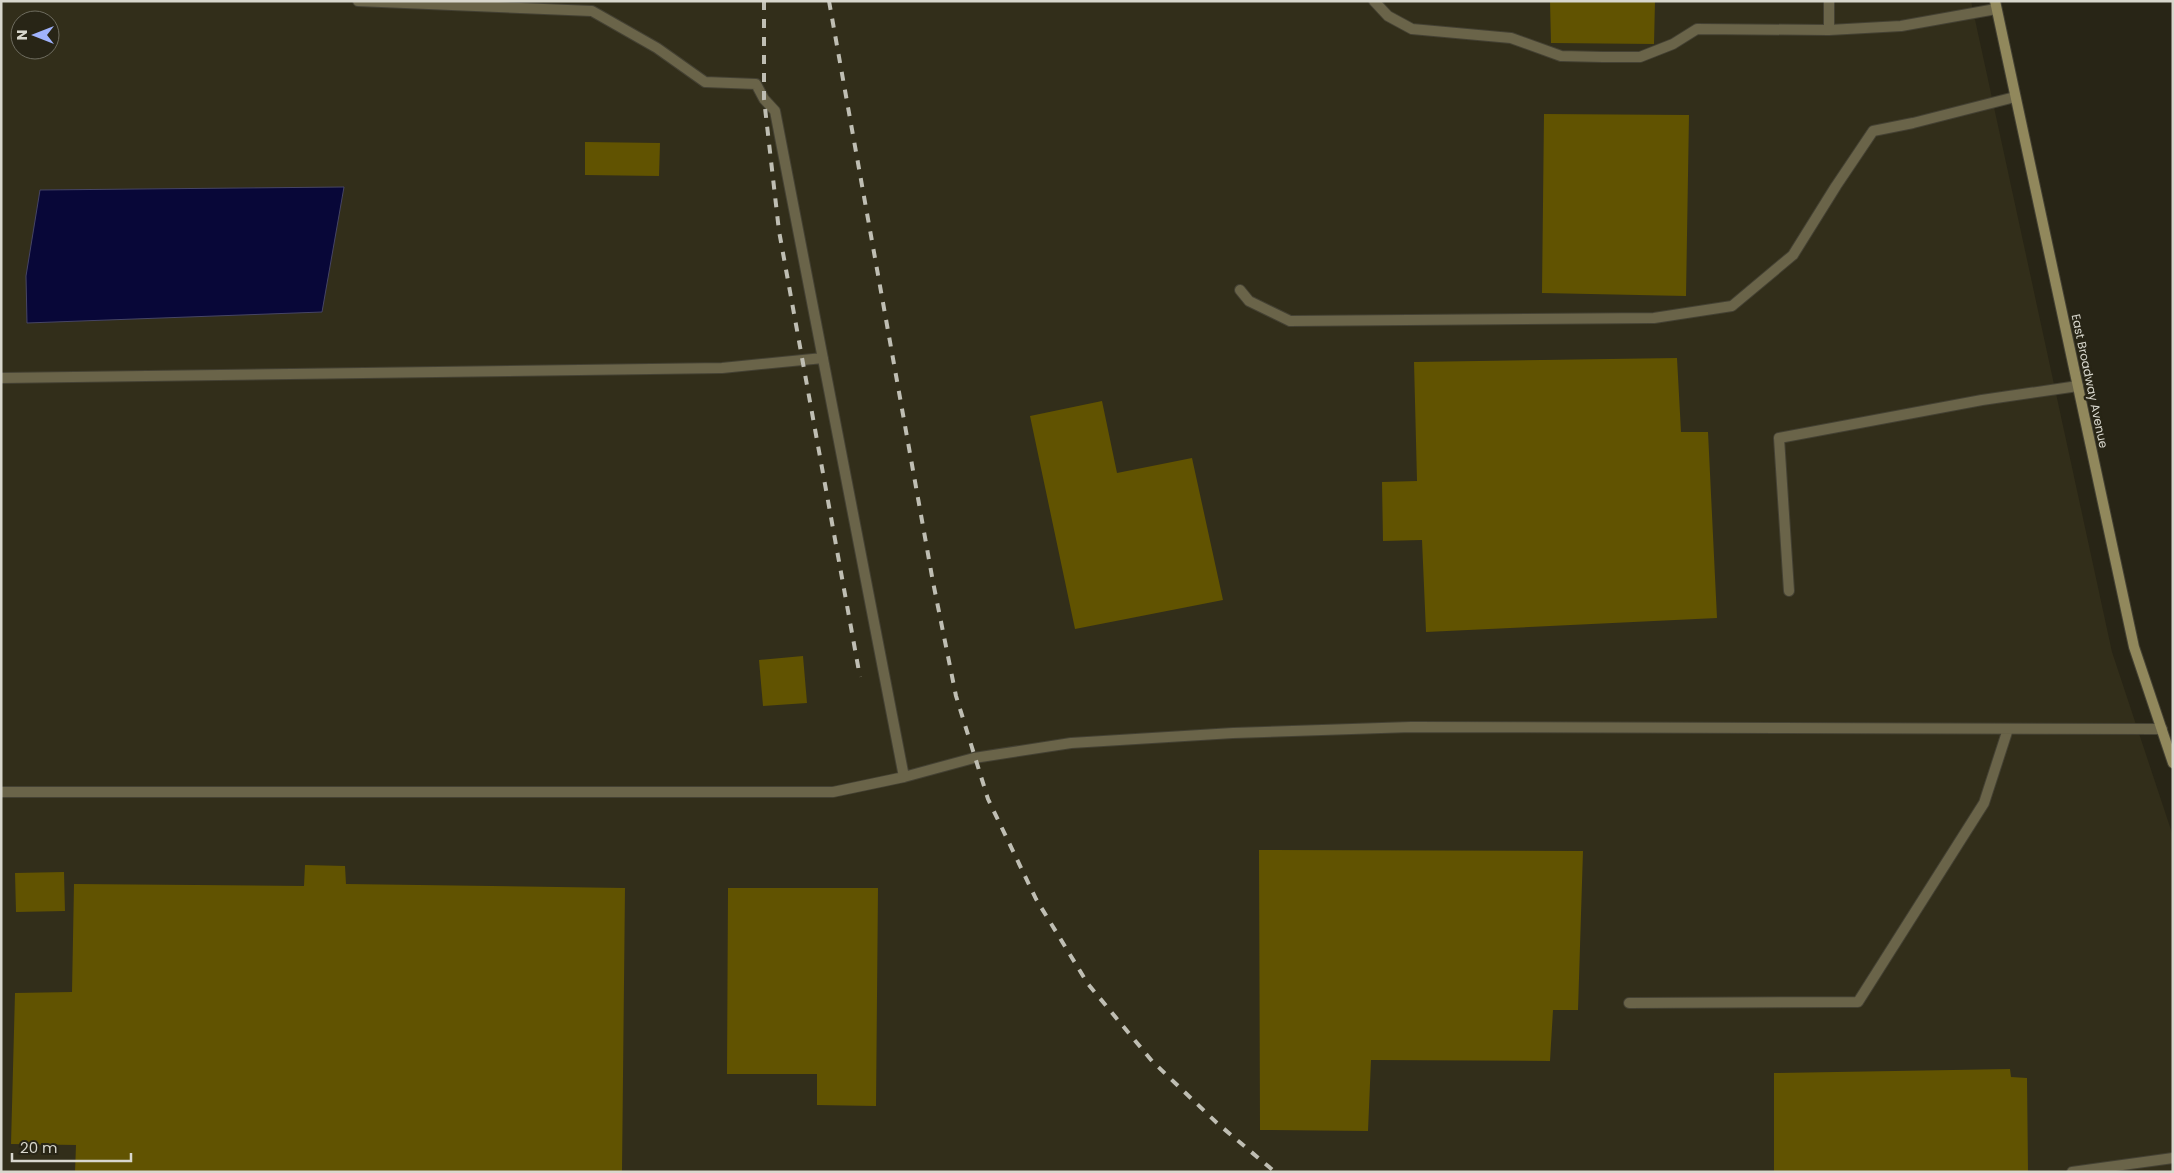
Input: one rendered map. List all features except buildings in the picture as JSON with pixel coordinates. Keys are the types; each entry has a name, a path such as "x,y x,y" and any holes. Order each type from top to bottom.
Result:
{"main road":[{"name":"East Broadway Avenue","path":"1996,5 2134,648 2173,763"}],"lane":[{"path":"358,1 592,11 657,48 705,82 756,84 764,99 775,111 904,777"},
{"path":"1374,1 1388,16 1412,29 1511,38 1562,56 1640,57 1673,44 1697,29 1829,30 1901,26 1996,5"},
{"path":"1829,1 1829,30"},
{"path":"1240,290 1249,301 1290,321 1654,318 1732,306 1793,255 1873,131 2016,97"},
{"path":"1,378 722,368 823,358"},
{"path":"1789,591 1779,438 1982,400 2078,386"},
{"path":"1,792 833,792 904,777 974,758 1072,743 1233,733 1412,726 2162,730"},
{"path":"1629,1003 1858,1002 1984,803 2008,729"},
{"path":"2072,1172 2173,1158"}],"shaded area":[{"path":"1,1 1971,1 2112,652 2173,836 2173,1172 1,1172"},
{"path":"344,187 322,312 27,323 26,276 40,190"}],"railway":[{"path":"764,1 764,99 779,231 860,677"},
{"path":"829,1 933,582 956,696 988,799 1036,899 1088,984 1152,1061 1217,1123 1275,1172"}]}
